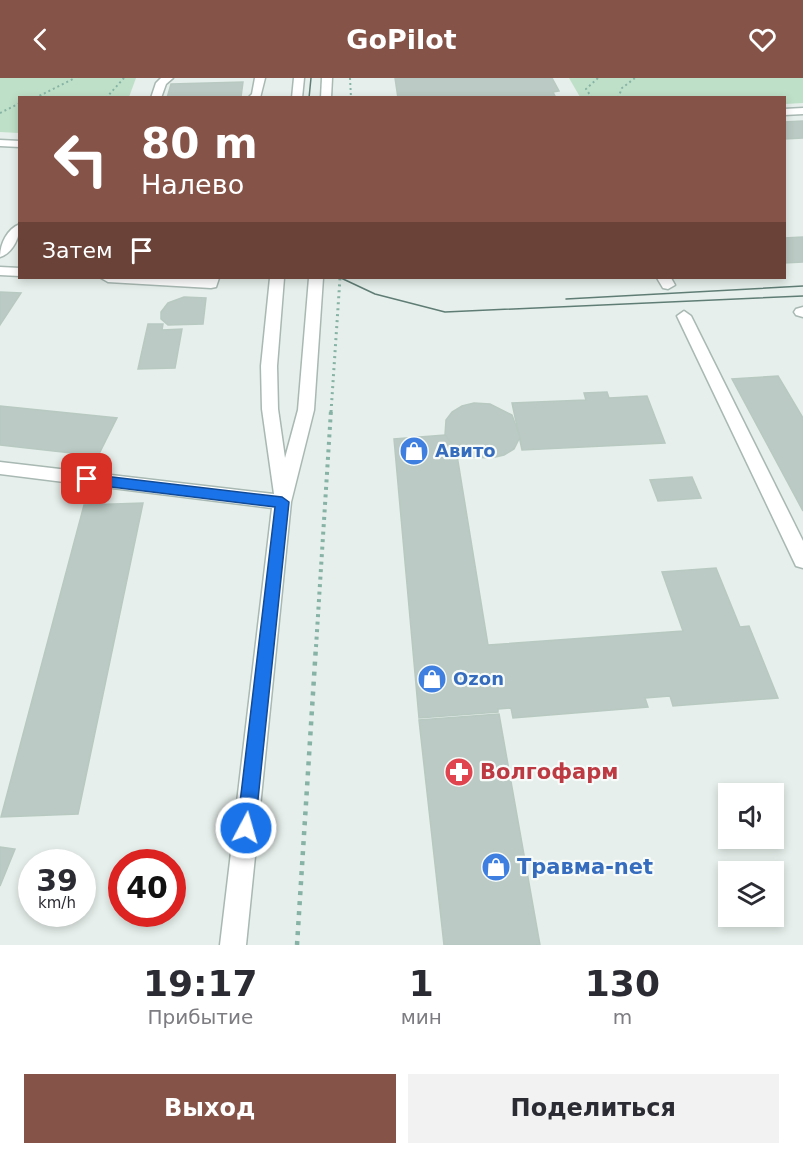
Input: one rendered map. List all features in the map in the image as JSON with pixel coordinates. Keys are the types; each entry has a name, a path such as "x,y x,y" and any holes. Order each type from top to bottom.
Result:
{"street":[{"path":"157,96 161,83 168,78"},
{"path":"256,96 260,78"},
{"path":"297,96 298,78"},
{"path":"326,96 327,78"},
{"path":"786,112 803,111"},
{"path":"0,142 18,144"},
{"path":"0,253 18,230"},
{"path":"0,271 18,272"},
{"path":"125,279 211,284 212,279"},
{"path":"277,279 269,366 270,409 282,502"},
{"path":"233,945 282,502 306,410 316,279"},
{"path":"684,316 803,560"},
{"path":"0,468 282,502"}],"path":[{"path":"39,96 75,78"},
{"path":"108,96 124,78"},
{"path":"350,78 351,96"},
{"path":"591,96 586,88 598,78"},
{"path":"619,96 622,88 635,78"},
{"path":"0,113 18,104"},
{"path":"297,945 339,279"}],"green space":[{"path":"0,78 136,78 129,96 18,96 18,133 0,132"},
{"path":"569,78 803,78 803,103 786,104 786,96 579,96"}],"building":[{"path":"395,78 552,78 559,91 553,92 555,96 398,96"},
{"path":"243,82 241,96 168,96 171,84"},
{"path":"803,121 803,138 786,139 786,122"},
{"path":"803,237 803,262 786,263 786,238"},
{"path":"0,292 21,293 0,325"},
{"path":"184,297 206,298 203,324 168,325 161,319 161,312 168,303"},
{"path":"148,324 163,324 162,330 182,329 175,368 138,369"},
{"path":"778,376 803,418 803,511 732,379"},
{"path":"607,392 609,398 647,396 665,443 522,450 512,403 586,400 584,393"},
{"path":"474,403 490,404 512,415 520,437 514,449 504,455 491,458 472,457 459,452 449,443 445,435 446,420 452,412"},
{"path":"0,406 117,418 98,456 0,445"},
{"path":"445,435 456,449 488,645 683,631 662,572 716,568 740,627 749,626 778,698 673,706 670,696 645,698 648,707 513,718 511,708 498,709 498,712 419,718 394,439"},
{"path":"692,477 701,498 658,501 650,480"},
{"path":"143,503 78,814 1,817 84,505"},
{"path":"499,714 540,945 444,945 419,720"},
{"path":"0,847 15,849 0,886"}],"tram line":[{"path":"309,96 311,78"},
{"path":"343,279 375,294 445,312 803,296"},
{"path":"566,299 803,286"}],"place":[{"name":"Авито","path":"414,451"},
{"name":"Ozon","path":"432,679"},
{"name":"Волгофарм","path":"459,772"},
{"name":"Травма-net","path":"496,867"}],"route":[{"path":"87,479 282,502 246,828"}]}
